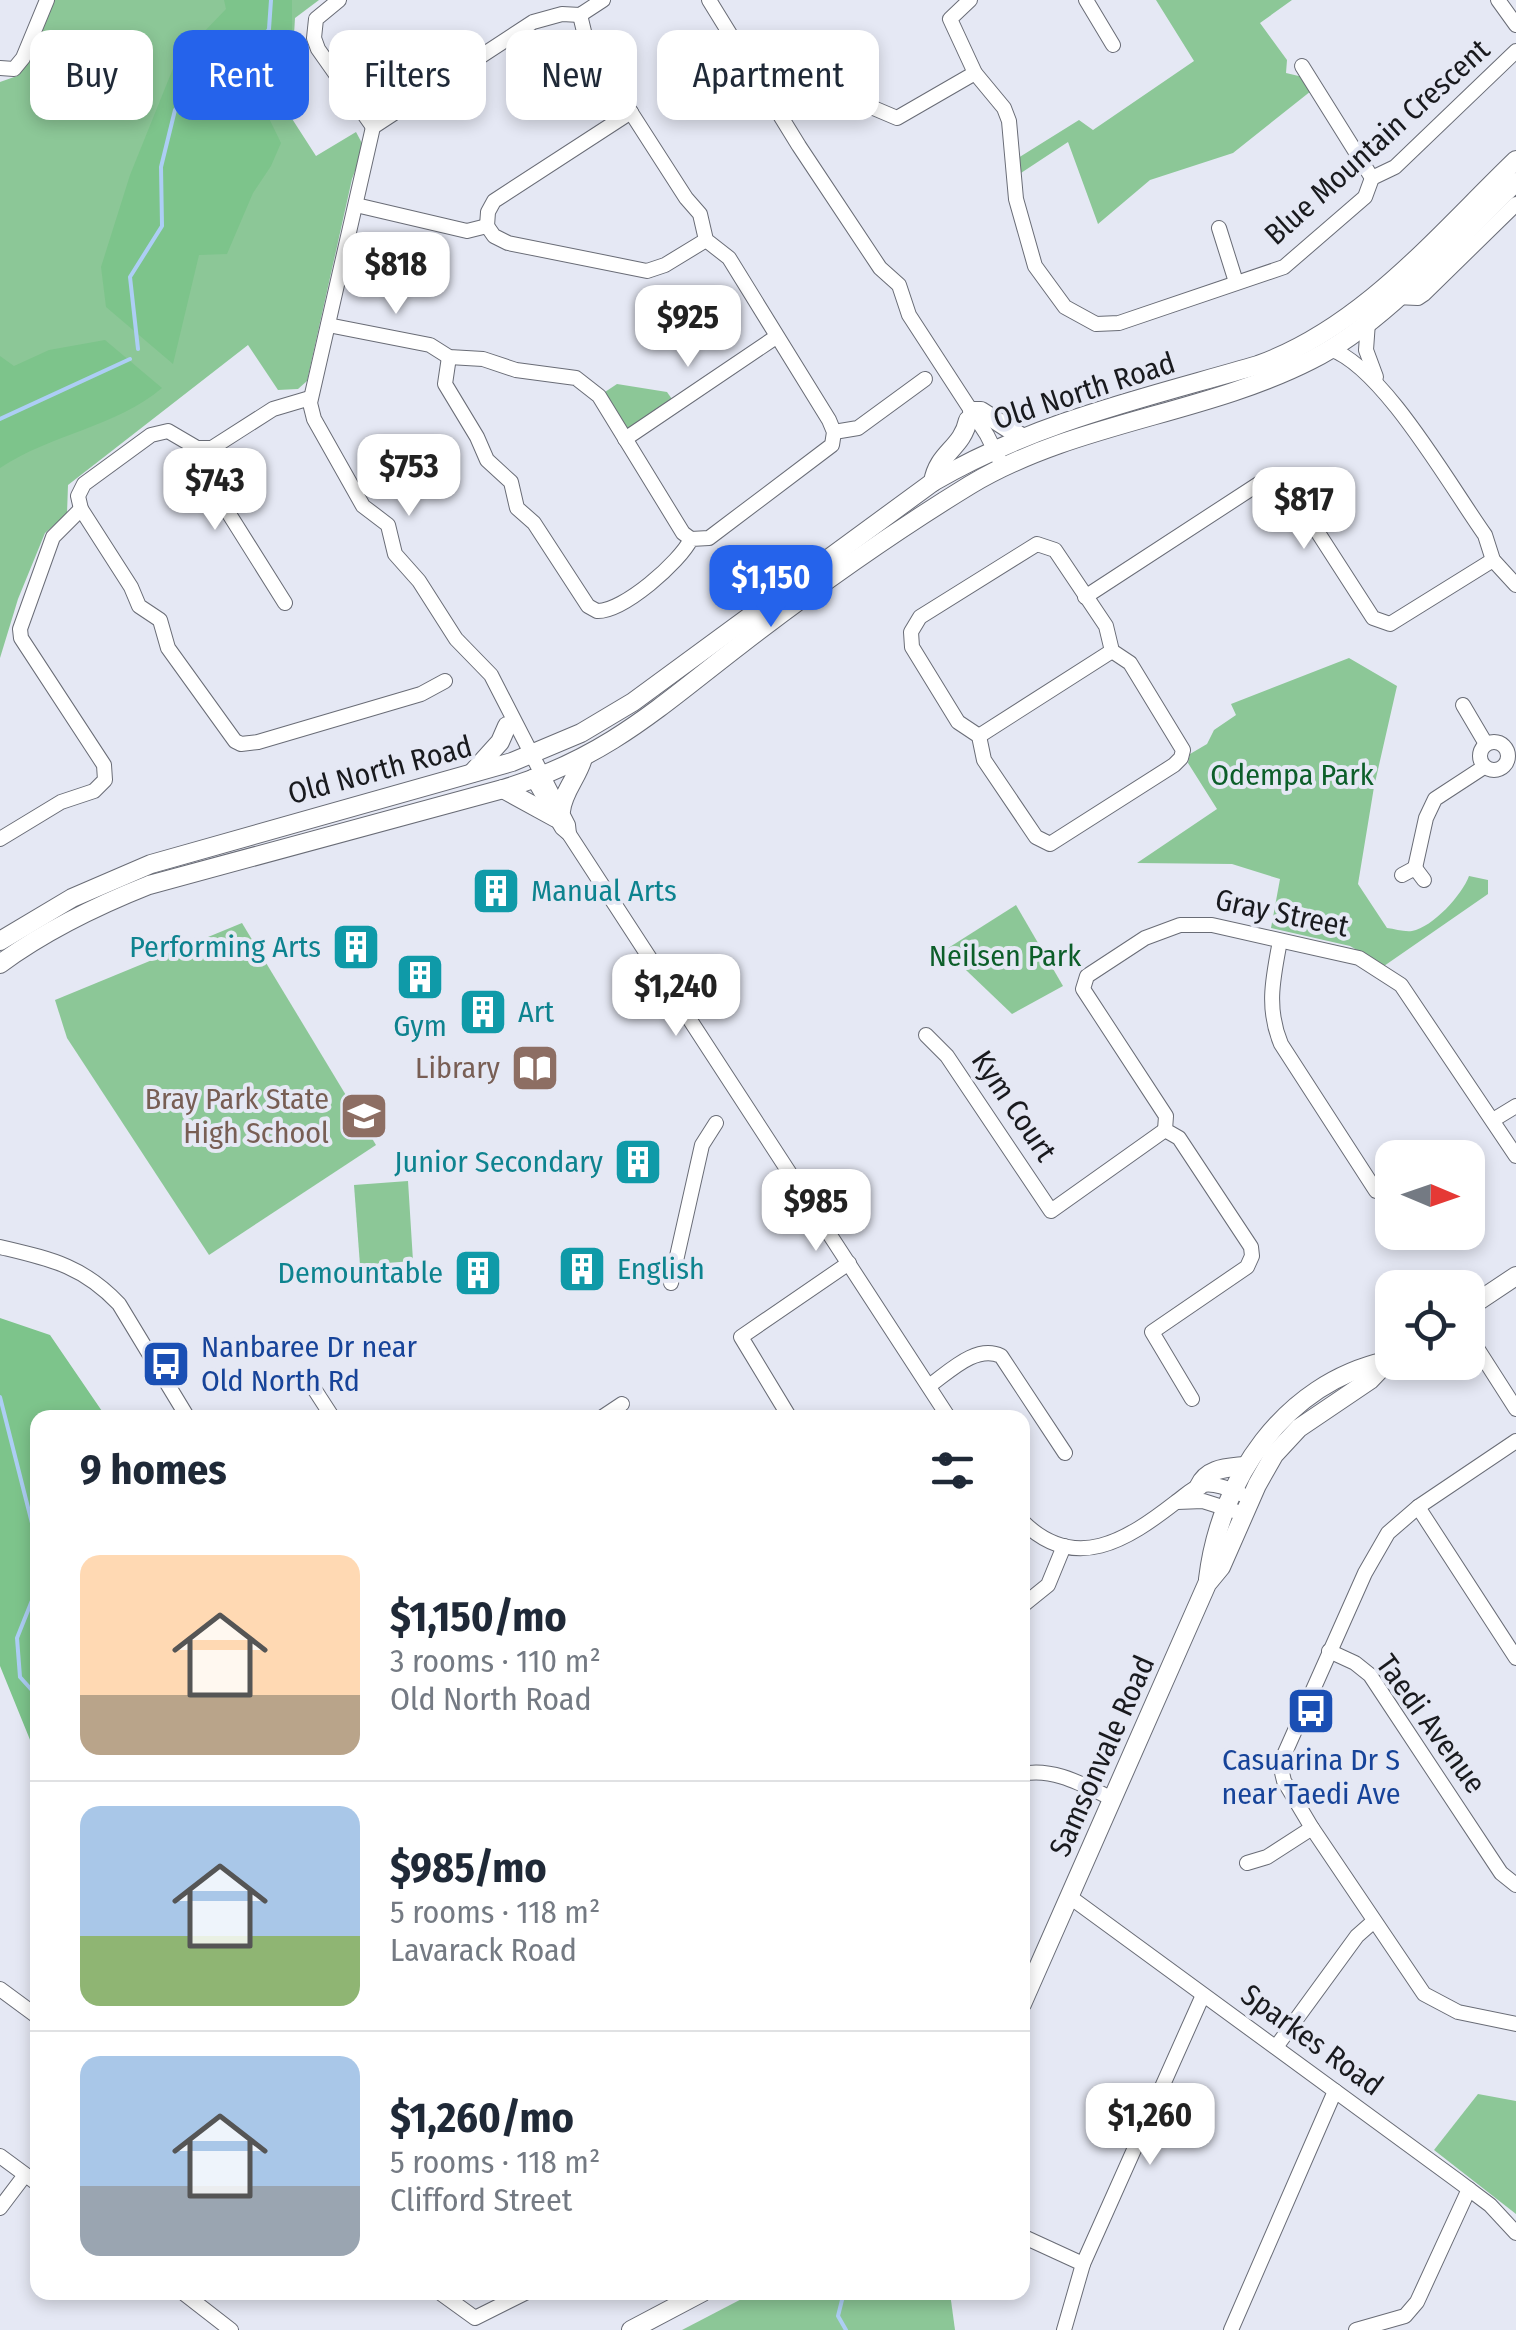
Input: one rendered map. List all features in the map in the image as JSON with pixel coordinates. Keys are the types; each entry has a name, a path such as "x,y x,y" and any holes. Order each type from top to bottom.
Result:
{"main road":[{"name":"Old North Road","path":"0,942 72,898 151,864 472,773 581,734 633,702 933,482 990,450 1083,415 1258,366 1306,344 1364,305 1516,160"},
{"name":"Old North Road","path":"0,964 95,906 149,885 503,789 583,758 655,714 837,573 998,470 1053,447 1262,380 1330,349 1396,297 1516,182"},
{"path":"933,482 936,465 961,439 970,416 981,412 1020,436"},
{"path":"472,773 500,742 507,726"},
{"path":"503,789 558,815 583,758"},
{"path":"1485,1297 1516,1276"},
{"name":"Samsonvale Road","path":"1030,1986 1208,1584 1221,1567 1239,1503 1244,1466 1269,1431 1304,1400 1362,1366 1375,1363"},
{"name":"Samsonvale Road","path":"1239,1503 1286,1440 1375,1374"},
{"path":"1199,1486 1209,1473 1244,1466"},
{"path":"631,2330 688,2300"}],"street":[{"path":"0,68 14,69 23,58 47,0"},
{"path":"339,0 316,19 314,38 373,127"},
{"path":"527,756 470,656 419,581 395,554 388,525 363,506 310,405 373,127 532,22 562,14 580,15 603,0"},
{"path":"709,0 880,268 899,285 909,315 990,450 998,470"},
{"name":"Blue Mountain Crescent","path":"970,0 950,18 974,73 1004,108 1009,121 1014,182 1035,266 1065,306 1096,324 1119,323 1284,267 1366,197 1372,178 1395,167 1516,51"},
{"path":"1086,0 1113,45"},
{"name":"Blue Mountain Crescent","path":"1498,0 1516,25"},
{"path":"580,15 583,30"},
{"path":"1298,62 1372,178"},
{"path":"879,110 897,118 974,73"},
{"path":"619,120 494,201 487,226 494,236 508,243 646,270 665,266 706,240"},
{"path":"328,325 430,345 449,358 483,359 516,370 576,378 599,396 682,532 691,539 709,538 826,452 834,432 728,258 706,240 700,214 636,120"},
{"path":"356,204 467,231 487,226"},
{"name":"Old North Road","path":"1396,297 1412,299 1424,294 1516,204"},
{"path":"1218,227 1236,282"},
{"path":"1368,322 1366,350 1378,382"},
{"path":"625,439 776,337"},
{"path":"1330,349 1353,359 1378,382 1484,535 1493,560 1516,585"},
{"path":"449,358 445,384 478,436 486,460 507,476 516,508 534,523 592,610 616,608 680,559 691,539"},
{"path":"834,432 858,428 926,379"},
{"path":"310,405 285,404 212,448 204,449 168,432 151,435 84,484 78,496 84,514 136,601 160,620 168,648 229,737 241,744 420,694 445,680"},
{"path":"204,449 204,474 286,603"},
{"path":"1085,597 1264,481 1286,483 1373,618 1383,622 1390,624 1493,560"},
{"path":"0,839 61,802 94,790 104,780 104,765 21,638 21,620 53,537 84,514"},
{"path":"1037,544 1055,550 1085,597 1106,626 1112,650 1130,663 1181,744 1182,754 1174,766 1058,842 1046,844 1036,837 984,760 979,736 958,722 912,647 911,632 917,620 1037,544"},
{"path":"979,736 1112,650"},
{"path":"470,656 492,675 527,756 569,834 944,1410"},
{"path":"1463,705 1486,744"},
{"path":"1497,742 1512,751 1502,769 1491,771 1484,766 1479,753 1486,744 1497,742"},
{"path":"1414,874 1434,799 1484,766"},
{"name":"Gray Street","path":"1166,1130 1166,1116 1083,989 1087,976 1145,938 1180,924 1212,925 1359,958 1401,985 1516,1156"},
{"path":"1280,941 1270,1003 1273,1025 1281,1044 1375,1190"},
{"name":"Kym Court","path":"926,1035 948,1056 1050,1211 1166,1130"},
{"path":"1493,1120 1516,1106"},
{"path":"671,1283 702,1146 716,1124"},
{"path":"1166,1130 1179,1138 1198,1165 1250,1246 1252,1256 1247,1268 1152,1332 1192,1399"},
{"path":"0,1247 70,1265 104,1288 119,1304 183,1410"},
{"path":"785,1410 741,1337 849,1263"},
{"path":"929,1386 976,1354 993,1352 1001,1356 1065,1453"},
{"path":"1485,1361 1516,1409"},
{"path":"311,1384 328,1410"},
{"path":"613,1410 622,1404"},
{"path":"1516,1442 1418,1507 1388,1534 1365,1572 1280,1764 1284,1781 1312,1828 1413,1982 1434,2002 1458,2012 1516,2024"},
{"path":"1030,1527 1046,1540 1084,1550 1107,1546 1199,1486 1210,1485 1239,1503"},
{"path":"1176,1502 1239,1503"},
{"path":"1418,1507 1516,1658"},
{"path":"1030,1600 1048,1585 1064,1546"},
{"name":"Taedi Avenue","path":"1329,1651 1370,1675 1501,1873 1516,1885"},
{"path":"1030,1772 1038,1770 1069,1780 1113,1799"},
{"path":"1247,1862 1268,1857 1312,1828"},
{"name":"Sparkes Road","path":"1070,1897 1490,2205 1516,2233"},
{"path":"1276,2047 1358,1936 1374,1921"},
{"path":"0,1989 30,2008"},
{"path":"1064,2330 1083,2264 1203,1995"},
{"path":"1231,2330 1335,2091"},
{"path":"0,2156 30,2179"},
{"path":"0,2208 30,2181"},
{"path":"1356,2330 1405,2316 1417,2302 1469,2190"},
{"path":"1030,2240 1083,2264"},
{"path":"192,2300 231,2330"},
{"path":"450,2300 475,2318 511,2300"}],"green space":[{"path":"53,0 319,0 295,18 294,30 173,30 173,120 293,120 316,156 356,132 364,147 352,179 307,381 298,389 278,390 248,345 68,485 67,514 45,533 18,599 0,658 0,82 17,76 30,58 30,120 153,120 153,30 41,30"},
{"path":"224,0 292,0 292,30 206,30 226,9"},
{"path":"1156,0 1292,0 1260,23 1287,60 1286,73 1303,77 1311,91 1233,153 1150,180 1098,224 1068,142 1015,177 1018,158 1079,120 1093,130 1194,61"},
{"path":"173,68 173,120 270,120 281,143 253,193 227,254 199,255 173,364 106,307 101,267"},
{"path":"105,340 162,388 124,412 0,468 0,356 14,366 49,350"},
{"path":"617,384 667,392 674,402 626,435 602,394"},
{"name":"Odempa Park","path":"1349,658 1397,686 1374,787 1358,884 1387,928 1409,931 1437,917 1469,876 1488,880 1488,894 1384,966 1350,946 1271,928 1280,879 1232,864 1137,863 1217,809 1188,763 1190,754 1207,744 1214,730 1236,715 1231,704"},
{"name":"Neilsen Park","path":"1016,905 1063,986 1012,1014 945,950"},
{"path":"242,923 376,1145 209,1255 67,1038 55,1000"},
{"path":"408,1181 413,1261 360,1265 354,1185"},
{"path":"0,1318 50,1335 101,1410 30,1410 30,1740 0,1666"},
{"path":"1478,2094 1516,2101 1516,2214 1434,2150"},
{"path":"740,2300 951,2300 955,2330 682,2330"}],"waterway":[{"path":"138,349 130,277 162,226 161,167 175,110 192,88 253,55 269,29 271,0"},
{"path":"0,419 130,359"},
{"path":"0,1397 30,1515"},
{"path":"30,1606 17,1638 20,1677 30,1688"},
{"path":"842,2300 838,2316 846,2330"}],"place":[{"name":"Manual Arts","path":"496,891"},
{"name":"Performing Arts","path":"356,947"},
{"name":"Gym","path":"420,977"},
{"name":"Art","path":"483,1012"},
{"name":"Library","path":"535,1068"},
{"name":"Bray Park State High School","path":"364,1116"},
{"name":"Junior Secondary","path":"638,1162"},
{"name":"English","path":"582,1269"},
{"name":"Demountable","path":"478,1273"},
{"name":"Nanbaree Dr near Old North Rd","path":"166,1364"},
{"name":"Casuarina Dr S near Taedi Ave","path":"1311,1711"}]}
